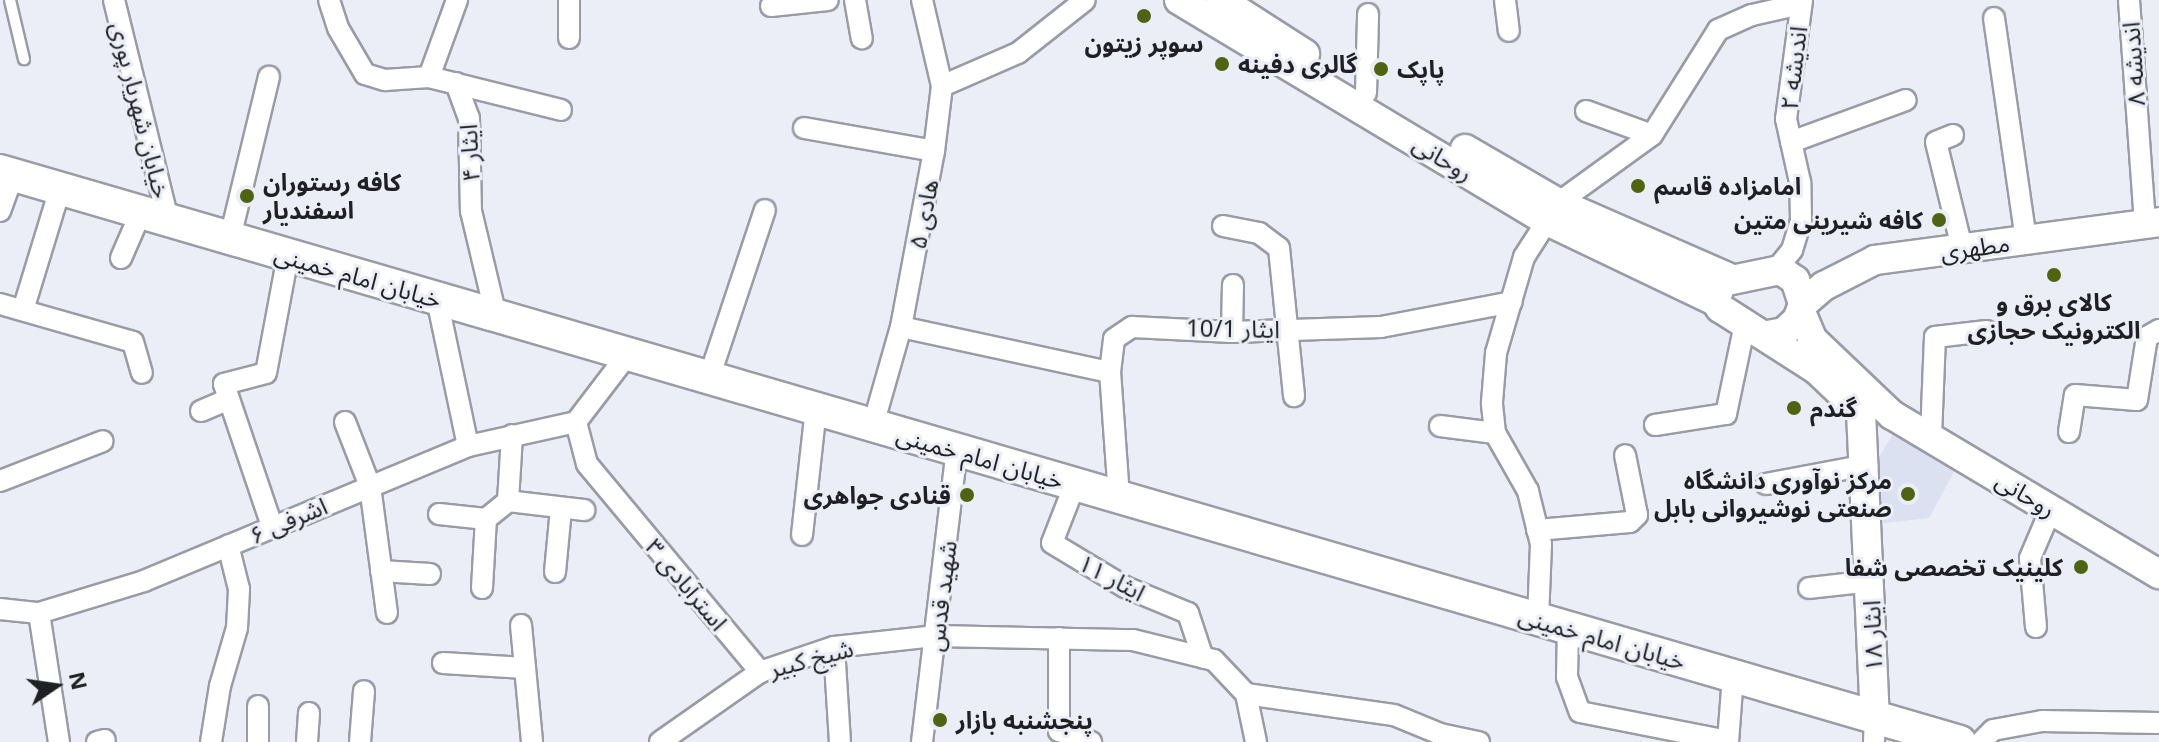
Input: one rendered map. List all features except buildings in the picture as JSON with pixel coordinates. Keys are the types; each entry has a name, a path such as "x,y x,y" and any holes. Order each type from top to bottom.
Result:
{"main road":[{"name":"روحانی","path":"1179,0 1552,212 1723,289 1756,330 1817,370 1861,412"},
{"name":"روحانی","path":"1221,0 1552,212"},
{"name":"خیابان امام خمینی","path":"7,173 1733,676 1874,730 1960,742"},
{"name":"مطهری","path":"1756,330 1792,327 1802,308 1824,286 1875,260 2152,224"},
{"path":"1723,289 1778,270 1875,260"},
{"name":"روحانی","path":"1778,270 1795,280 1813,340 1910,424 2159,574"},
{"name":"ایثار ۱۸","path":"1861,412 1867,465 1874,730"},
{"path":"1867,465 1890,430 1910,424"}],"street":[{"name":"خیابان شهریار پوری","path":"114,0 154,216"},
{"path":"329,0 338,28 365,74 385,80 429,77 561,110"},
{"path":"429,77 457,0"},
{"path":"569,0 569,38"},
{"path":"771,6 828,0"},
{"path":"855,0 862,38"},
{"name":"هادی ۵","path":"873,425 901,327 934,151 942,86 922,0"},
{"path":"942,86 1018,53 1085,0"},
{"path":"1505,0 1509,31"},
{"name":"اندیشه ۸","path":"2129,0 2152,224"},
{"path":"1733,676 1728,742 1580,712 1553,624 1528,491 1495,433 1496,353 1524,257 1552,212 1652,135 1718,30 1752,15 1802,2"},
{"name":"اندیشه ۲","path":"1778,270 1792,250 1801,221 1800,182 1786,119 1802,2"},
{"path":"1366,93 1368,14"},
{"path":"1994,18 2026,240"},
{"path":"230,238 269,77"},
{"name":"ایثار ۴","path":"456,83 469,118 471,211 496,316"},
{"path":"1791,142 1906,100"},
{"path":"1586,111 1652,135"},
{"path":"804,128 934,151"},
{"path":"1953,135 1936,142 1962,248"},
{"path":"0,211 7,173"},
{"path":"23,310 60,189"},
{"path":"709,378 765,210"},
{"path":"121,258 154,216"},
{"path":"1223,226 1259,233 1279,248 1294,396"},
{"path":"201,411 227,391 266,373 288,255"},
{"path":"1232,332 1233,285"},
{"path":"437,299 468,446"},
{"name":"ایثار 10/1","path":"1119,497 1110,372 1114,339 1132,327 1232,332 1381,327 1512,302"},
{"path":"0,304 133,342 142,373"},
{"path":"901,327 1110,372"},
{"path":"1655,425 1726,414 1756,330"},
{"path":"2069,432 2075,395 2137,400 2147,337 2159,330"},
{"path":"1910,424 1935,337 1987,331"},
{"path":"576,422 628,354"},
{"path":"227,391 272,526"},
{"path":"802,535 816,409"},
{"path":"345,422 370,486 387,613"},
{"name":"اشرفی ۶","path":"0,609 39,613 144,581 468,446 576,422"},
{"name":"استرآبادی ٣","path":"576,422 587,464 760,672"},
{"path":"1440,426 1495,433"},
{"path":"508,501 512,435"},
{"path":"0,481 103,441"},
{"name":"شهید قدس","path":"922,742 957,450"},
{"path":"1537,530 1630,522 1637,515 1625,455"},
{"path":"1766,484 1867,465"},
{"name":"ایثار ۱۱","path":"1075,484 1052,543 1125,587 1188,613 1203,658"},
{"path":"439,514 486,519 508,501 584,510"},
{"path":"555,572 561,508"},
{"path":"2036,627 2030,558 2051,509"},
{"path":"482,588 486,519"},
{"path":"211,742 237,628 239,589 228,545"},
{"path":"381,571 430,574"},
{"path":"1809,588 1871,581"},
{"path":"39,613 59,742"},
{"path":"521,625 532,742"},
{"name":"شیخ کبیر","path":"660,742 760,672 834,647 936,636 1133,640 1203,658"},
{"path":"1059,638 1059,731 1091,742"},
{"path":"834,647 840,742"},
{"path":"1203,658 1214,660 1246,694 1256,742"},
{"path":"443,663 525,668"},
{"path":"360,742 364,691"},
{"path":"1246,694 1394,715 1432,737 1479,742"},
{"path":"258,706 258,742"},
{"path":"307,742 309,713"},
{"path":"1981,742 1993,730 2042,721 2159,723"}],"lane":[{"path":"10,0 24,59"}],"shaded area":[{"name":"مرکز نوآوری دانشگاه صنعتی نوشیروانی بابل","path":"1893,434 1955,470 1929,518 1875,524 1874,465"}],"place":[{"name":"سوپر زیتون","path":"1144,16"},
{"name":"گالری دفینه","path":"1222,64"},
{"name":"پاپک","path":"1381,69"},
{"name":"امامزاده قاسم","path":"1638,186"},
{"name":"کافه رستوران اسفندیار","path":"247,196"},
{"name":"کافه شیرینی متین","path":"1939,220"},
{"name":"کالای برق و الکترونیک حجازی","path":"2054,275"},
{"name":"گندم","path":"1794,408"},
{"name":"مرکز نوآوری دانشگاه صنعتی نوشیروانی بابل","path":"1908,494"},
{"name":"قنادی جواهری","path":"967,495"},
{"name":"کلینیک تخصصی شفا","path":"2081,567"},
{"name":"پنجشنبه بازار","path":"940,720"}]}
